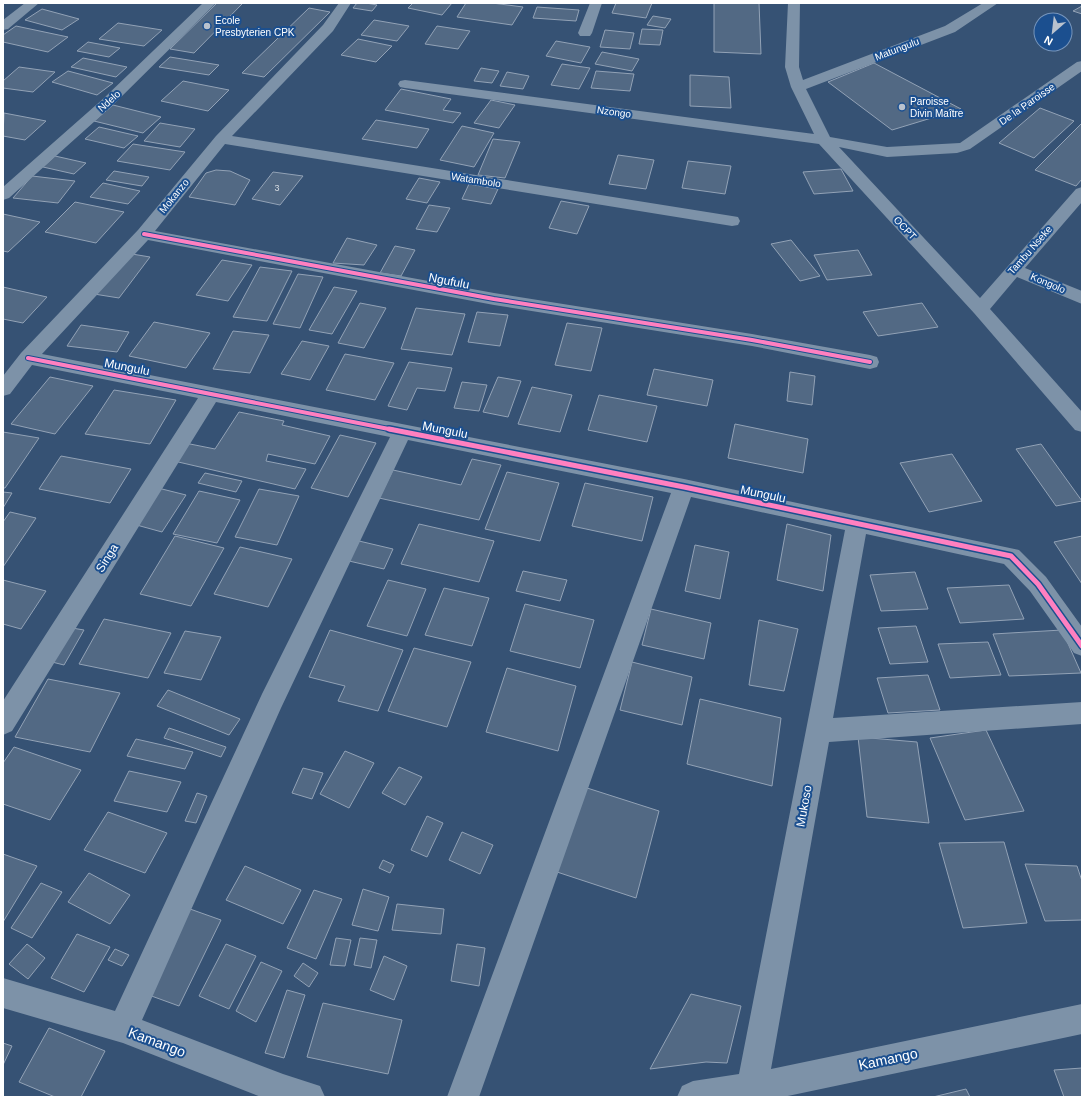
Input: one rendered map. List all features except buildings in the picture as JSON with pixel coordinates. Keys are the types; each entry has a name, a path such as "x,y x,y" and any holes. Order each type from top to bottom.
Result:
{"street":[{"path":"3,26 34,3"},
{"name":"Ndelo","path":"3,195 110,101 210,3"},
{"name":"Mokanzo","path":"3,389 28,358 144,234 221,139 328,28 345,3"},
{"path":"585,33 596,3"},
{"name":"OCPT","path":"794,3 792,66 798,87 824,140 980,309 1082,425"},
{"name":"Matungulu","path":"798,87 950,29 992,3"},
{"name":"De la Paroisse","path":"824,140 887,152 958,148 972,142 1082,65"},
{"name":"Nzongo","path":"405,84 824,140"},
{"name":"Watambolo","path":"221,139 732,221"},
{"name":"Tambu Nseke","path":"980,309 1082,192"},
{"name":"Ngufulu","path":"144,234 494,299 752,340 870,362"},
{"name":"Kongolo","path":"1014,269 1082,298"},
{"name":"Mungulu","path":"28,358 684,488 1011,556 1038,584 1082,646"},
{"name":"Singa","path":"3,723 211,394"},
{"path":"123,1028 271,702 402,432"},
{"path":"463,1097 684,488"},
{"name":"Mukoso","path":"752,1088 857,524"},
{"path":"818,731 1082,713"},
{"name":"Kamango","path":"3,993 123,1028 283,1090 309,1097"},
{"name":"Kamango","path":"693,1097 752,1088 1082,1019"}],"cycle path":[{"path":"144,234 494,299 752,340 870,362"},
{"path":"28,358 684,487 1011,556 1038,584 1082,646"}],"place":[{"name":"Ecole Presbyterien CPK","path":"207,26"},
{"name":"Paroisse Divin Maître","path":"902,107"}]}
